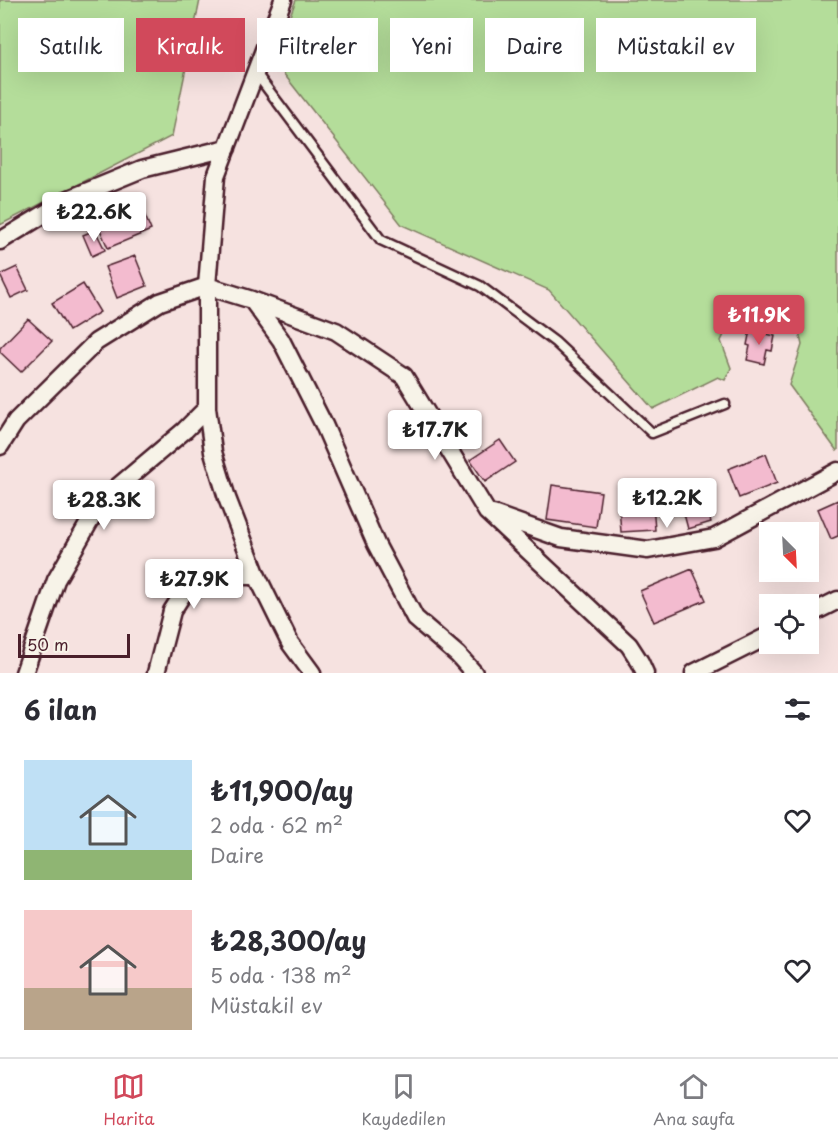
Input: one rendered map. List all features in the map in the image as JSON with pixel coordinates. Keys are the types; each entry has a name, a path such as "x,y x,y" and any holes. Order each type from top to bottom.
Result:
{"street":[{"path":"283,0 216,176 207,286 207,408 213,452 226,498 257,576 290,643 312,673"},
{"path":"0,241 69,199 142,169 227,148"},
{"path":"0,446 16,421 96,342 160,302 207,286 252,300 336,331 404,376 487,512 629,645 645,673"},
{"path":"252,300 281,340 303,382 376,544 415,618 458,655 474,673"},
{"path":"24,673 56,580 102,500 185,430 207,408"},
{"path":"487,512 561,538 648,550 714,538 838,471"},
{"path":"156,673 172,611 188,586 205,576 257,576"},
{"path":"819,610 838,600"},
{"path":"694,673 759,640"}],"lane":[{"path":"255,72 381,240 480,286 555,342 652,433 725,404"}],"green space":[{"path":"0,0 200,0 196,18 136,18 136,72 185,72 172,136 0,225"},
{"path":"296,0 838,0 838,450 789,385 802,345 794,310 780,302 757,300 736,309 721,341 731,368 725,380 718,377 653,409 549,290 402,225 282,72 378,72 378,18 289,18"}],"building":[{"path":"138,199 151,230 108,248 95,218"},
{"path":"95,230 105,250 92,256 83,235"},
{"path":"135,256 147,286 117,298 105,267"},
{"path":"17,267 28,290 11,298 0,275"},
{"path":"83,284 100,312 69,331 52,303"},
{"path":"28,319 52,341 21,372 0,352 0,348"},
{"path":"750,330 775,336 772,351 767,350 764,364 747,360"},
{"path":"500,440 515,462 485,482 470,460"},
{"path":"766,454 777,483 739,498 728,469"},
{"path":"552,485 601,492 596,527 547,520"},
{"path":"701,488 711,522 688,529 679,495"},
{"path":"652,490 655,530 621,532 618,492"},
{"path":"838,500 838,536 831,539 818,509"},
{"path":"692,569 706,600 654,622 640,591"}]}
